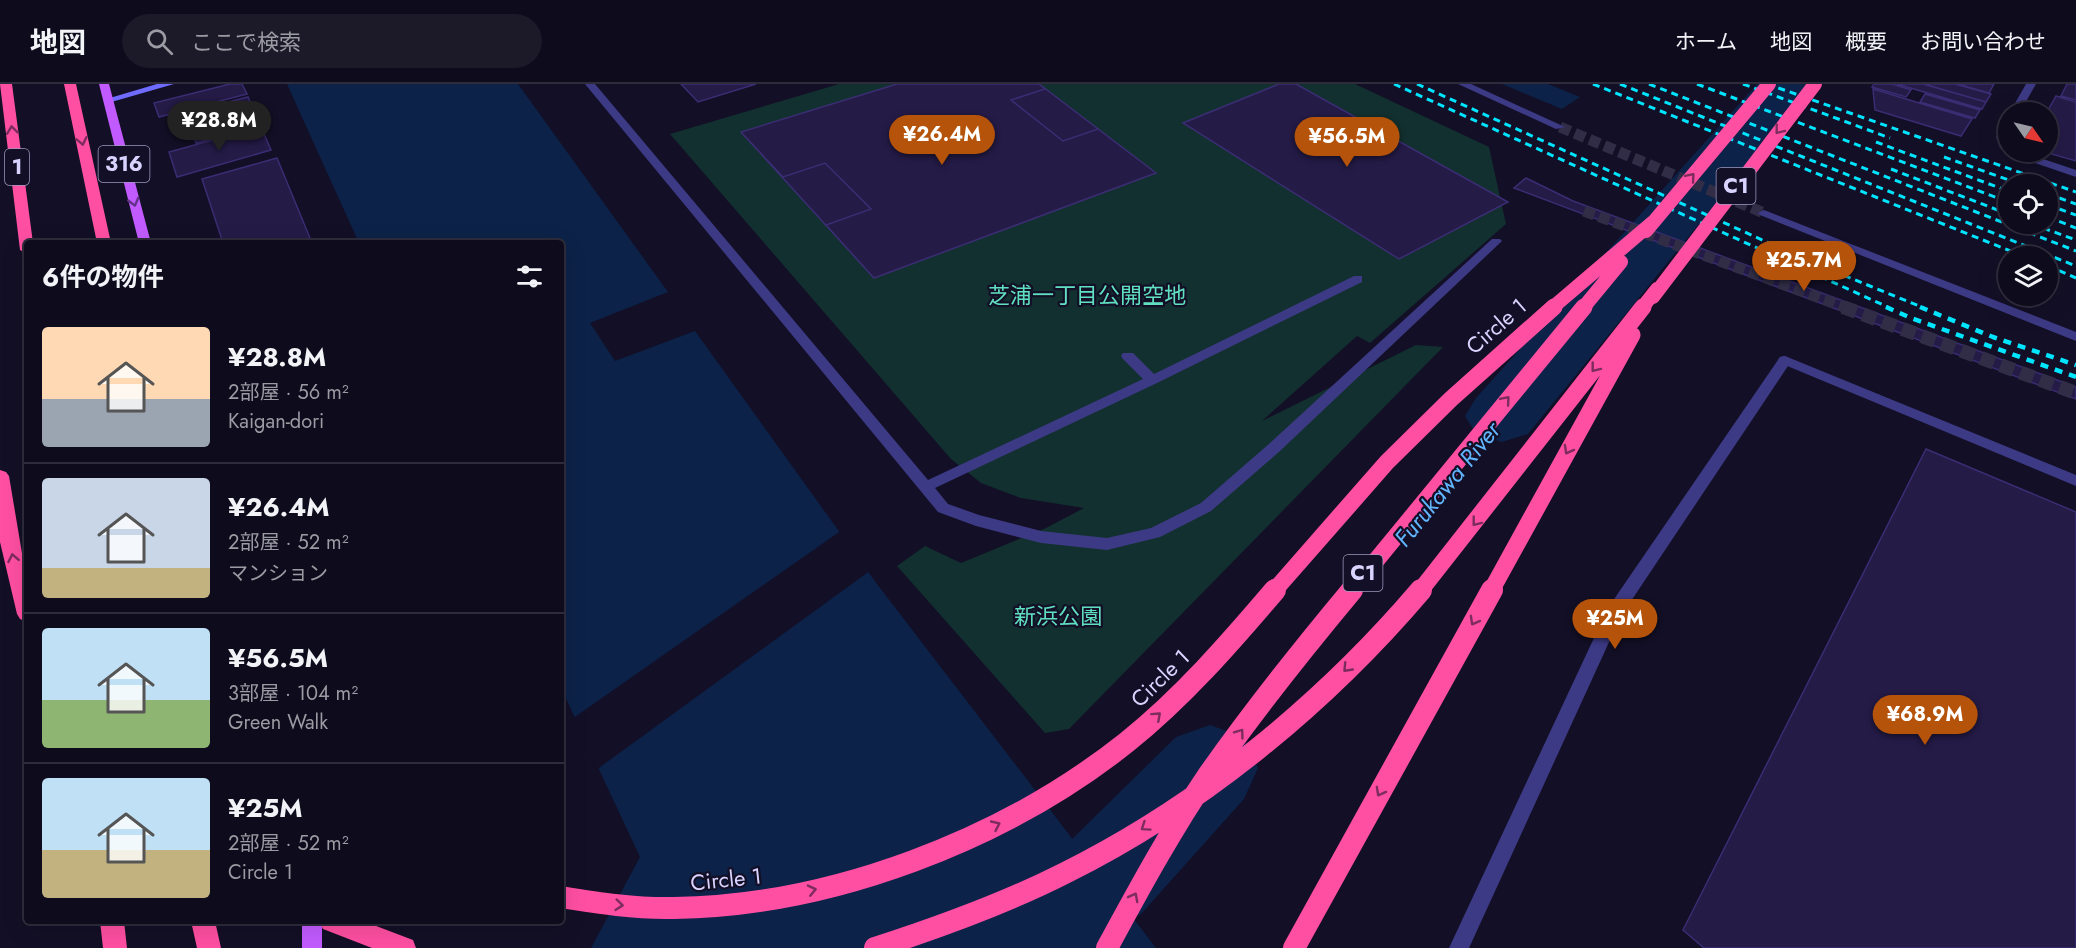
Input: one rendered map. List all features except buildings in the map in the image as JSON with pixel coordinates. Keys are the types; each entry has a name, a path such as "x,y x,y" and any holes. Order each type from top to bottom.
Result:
{"highway":[{"name":"1","path":"6,84 26,240"},
{"path":"70,84 103,240"},
{"name":"Circle 1","path":"1107,948 1149,870 1208,776 1280,677 1769,84"},
{"name":"C1","path":"1294,948 1657,289 1815,84"},
{"name":"Circle 1","path":"564,897 633,906 675,908 775,898 834,885 897,866 967,838 1020,813 1079,777 1127,742 1175,700 1222,651 1384,465 1465,385 1653,222"},
{"path":"875,948 918,934 996,903 1084,862 1142,830 1263,744 1337,679 1401,613 1456,547 1657,289"},
{"path":"0,476 6,522 24,606"},
{"path":"111,924 115,948"},
{"path":"205,924 209,948"},
{"path":"339,924 404,948"}],"main road":[{"name":"316","path":"104,84 144,240"},
{"path":"312,924 312,948"}],"street":[{"path":"108,100 169,84"},
{"path":"590,84 942,508 976,520 1041,537 1107,544 1155,533 1206,507 1283,440 1496,241"},
{"path":"1463,84 1560,127"},
{"path":"2020,102 2031,84"},
{"path":"2042,162 2076,174"},
{"path":"1764,213 2076,337"},
{"path":"925,487 1152,380 1358,279"},
{"path":"1128,356 1152,380"},
{"path":"1459,948 1614,613 1785,360 2076,481"}],"green space":[{"name":"芝浦一丁目公開空地","path":"839,84 1355,84 1489,147 1506,224 1370,343 1357,336 1262,421 1416,345 1443,347 1069,729 1045,733 897,566 925,546 961,563 1046,528 1084,508 1021,498 981,483 951,459 670,134"}],"water":[{"path":"287,84 518,84 668,292 590,323 615,361 695,331 874,580 1156,948 591,948 640,857 564,694 564,240 358,240"},
{"path":"1502,84 1548,84 1580,97 1562,109"}],"pier":[{"path":"842,530 871,570 596,770 572,719"}],"waterway":[{"name":"Furukawa River","path":"1502,416 1786,84"},
{"name":"Furukawa River","path":"1104,879 1210,768"}],"tunnel":[{"path":"1560,127 1764,213"},
{"path":"1584,211 1847,308"},
{"path":"1843,307 2076,393"}],"railway":[{"path":"1394,84 1890,308"},
{"path":"1417,84 1811,262 1924,308"},
{"path":"1593,84 1998,246"},
{"path":"1620,84 2076,266"},
{"path":"1649,84 2076,251"},
{"path":"1697,84 1998,198"},
{"path":"1743,84 1890,138"},
{"path":"1767,84 2076,192"},
{"path":"1876,142 1998,187"},
{"path":"1944,157 1998,176"},
{"path":"1891,169 1998,210"},
{"path":"2058,198 2076,204"},
{"path":"2058,209 2076,215"},
{"path":"2058,221 2076,228"},
{"path":"2058,233 2076,240"},
{"path":"2058,270 2076,278"},
{"path":"1886,307 2076,377"},
{"path":"1920,307 1993,337 2076,365"}],"park label":[{"name":"新浜公園","path":"1058,616"}]}
